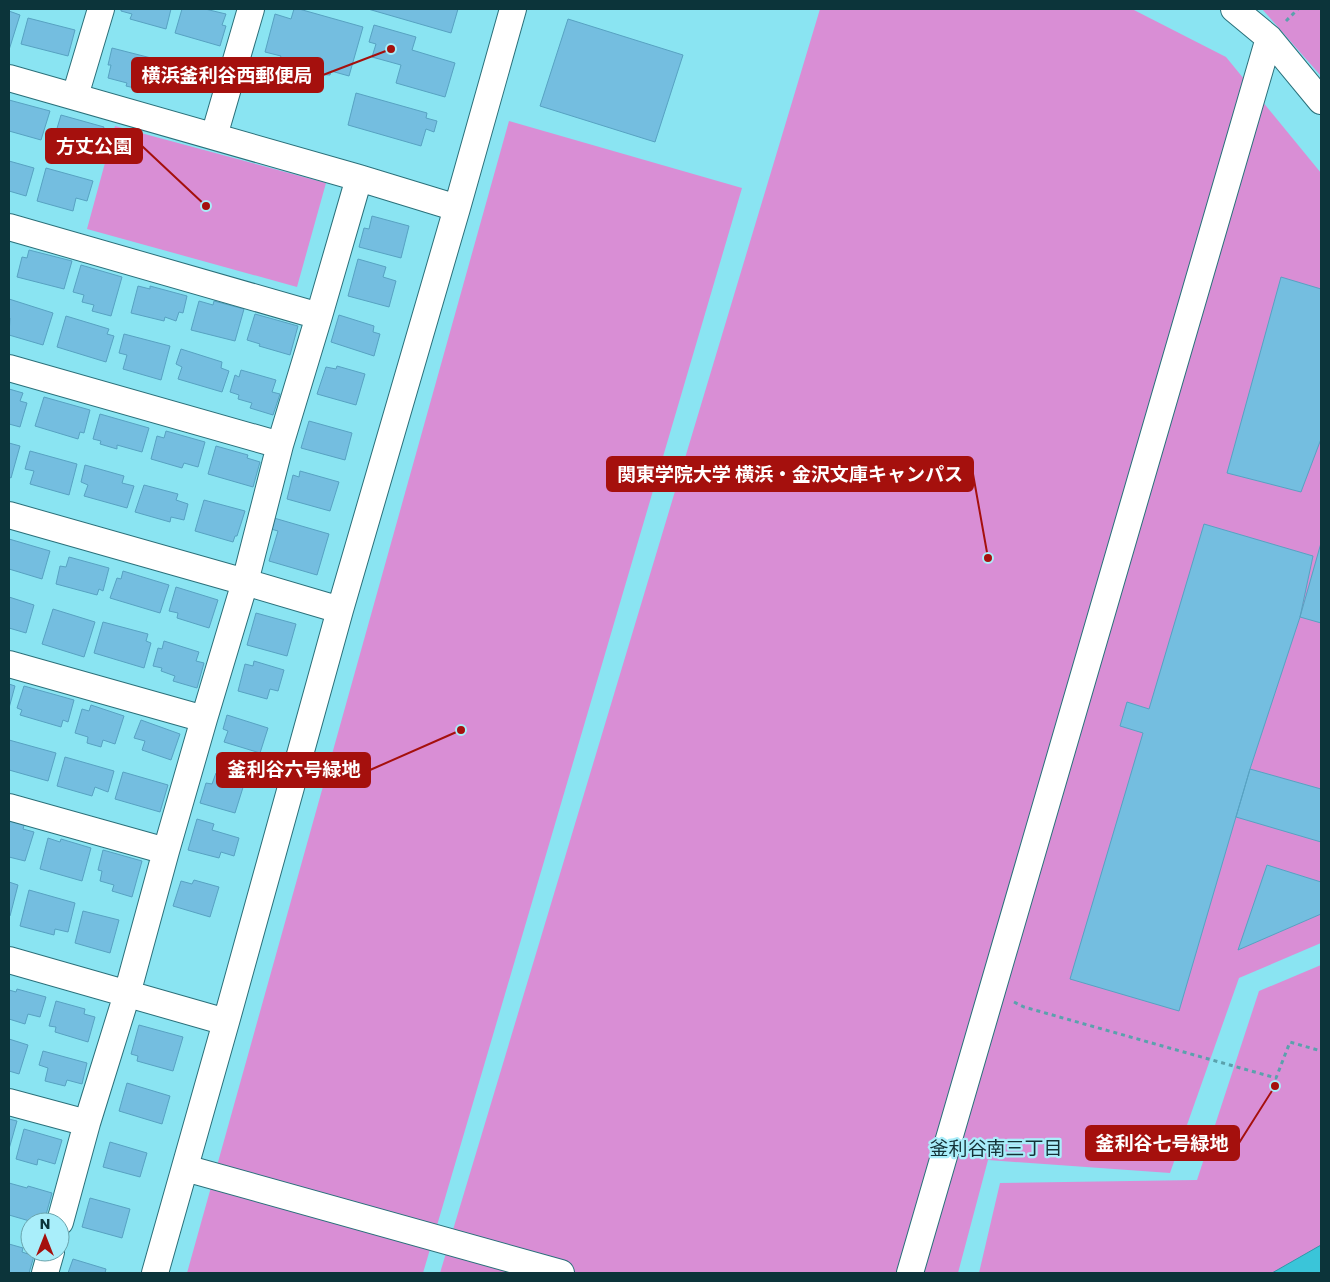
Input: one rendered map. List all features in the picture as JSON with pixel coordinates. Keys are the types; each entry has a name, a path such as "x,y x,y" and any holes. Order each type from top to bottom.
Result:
{"street":[{"path":"75,96 101,9"},
{"path":"214,136 250,9"},
{"path":"155,1273 340,610 513,9"},
{"path":"1234,9 1269,38 1321,101"},
{"path":"910,1273 1269,38"},
{"path":"9,78 359,178 457,208"},
{"path":"63,1212 87,1123 128,994 166,851 245,582 280,445 359,178"},
{"path":"9,227 319,316"},
{"path":"9,368 280,445"},
{"path":"9,515 340,610"},
{"path":"9,664 204,719"},
{"path":"9,807 166,851"},
{"path":"9,960 226,1022"},
{"path":"9,1102 87,1123"},
{"path":"185,1168 561,1273"}],"path":[{"path":"992,992 1024,1007 1276,1078 1290,1042 1321,1051"}],"shaded area":[{"path":"820,9 1132,9 1226,57 1321,173 1321,943 1239,978 1170,1173 988,1160 958,1273 440,1273"},
{"path":"1262,9 1321,9 1321,76"},
{"path":"509,121 742,188 423,1273 187,1273"},
{"path":"115,126 326,183 297,287 87,229"},
{"path":"1321,965 1321,1273 979,1273 1000,1183 1197,1180 1259,991"}],"water":[{"path":"1321,1245 1321,1273 1272,1273"}],"building":[{"path":"121,9 171,9 166,29 130,19 132,14 121,11"},
{"path":"182,9 205,9 226,14 222,25 226,26 220,46 175,33"},
{"path":"294,9 363,27 349,76 331,71 330,75 304,73 291,68 279,60 281,56 265,52 275,14 291,19"},
{"path":"368,9 458,9 451,33"},
{"path":"9,11 20,15 9,50"},
{"path":"28,18 75,30 68,56 21,44"},
{"path":"568,19 683,55 655,142 540,106"},
{"path":"374,25 416,37 412,50 455,63 445,97 396,83 401,65 372,57 376,44 369,42"},
{"path":"112,48 155,59 147,91 126,86 127,83 108,78 111,65 108,65"},
{"path":"356,93 427,113 426,118 437,121 434,132 426,129 421,146 348,125"},
{"path":"9,100 50,111 41,140 9,131"},
{"path":"61,115 104,127 94,160 66,152 65,156 50,152"},
{"path":"9,161 34,168 26,196 9,191"},
{"path":"46,168 93,181 87,201 76,198 73,211 37,201"},
{"path":"372,216 409,226 401,258 359,247 364,228 369,229"},
{"path":"29,250 72,261 64,289 17,277 22,257 27,258"},
{"path":"358,259 386,267 383,277 396,281 389,307 348,296"},
{"path":"81,265 122,277 111,316 92,311 94,305 82,302 84,295 73,292"},
{"path":"1281,277 1321,289 1321,439 1301,492 1227,473"},
{"path":"138,286 150,289 150,286 187,296 183,313 179,312 176,321 165,317 164,321 131,313"},
{"path":"9,299 53,313 43,345 9,335"},
{"path":"199,301 213,305 214,301 244,309 235,341 191,330"},
{"path":"255,314 298,326 290,355 259,346 260,344 247,340"},
{"path":"339,315 374,326 373,332 380,334 374,356 331,342"},
{"path":"66,316 109,329 107,334 114,336 106,362 57,347"},
{"path":"124,334 170,346 161,380 123,369 127,355 119,353"},
{"path":"181,349 222,362 221,368 229,371 222,392 178,379 182,367 176,364"},
{"path":"337,366 365,374 356,405 317,394 326,367 336,369"},
{"path":"241,370 276,380 272,392 280,394 273,415 250,408 252,403 238,399 239,395 230,392 235,375 239,377"},
{"path":"9,389 23,393 20,401 27,403 20,427 9,424"},
{"path":"44,397 90,410 84,433 80,432 78,439 35,426"},
{"path":"100,414 149,428 142,452 117,445 117,449 100,444 101,441 93,439"},
{"path":"309,421 352,433 345,460 301,448"},
{"path":"166,431 205,442 198,467 184,463 182,468 151,459 157,436 164,438"},
{"path":"9,443 20,446 11,478 9,477"},
{"path":"216,446 248,455 247,458 260,462 253,487 208,474"},
{"path":"30,451 77,464 69,495 30,484 34,471 25,469"},
{"path":"85,465 124,476 122,483 134,486 127,508 84,496 88,485 81,482"},
{"path":"300,471 339,482 330,511 287,499 293,475 299,477"},
{"path":"144,485 178,494 176,500 188,504 184,520 171,517 170,522 135,512"},
{"path":"204,500 245,511 237,536 235,536 233,542 195,531"},
{"path":"274,518 329,534 317,575 269,561 278,531 271,529"},
{"path":"1204,524 1313,556 1300,617 1250,769 1179,1011 1070,979 1143,733 1120,726 1127,702 1149,709"},
{"path":"9,539 50,551 42,579 9,569"},
{"path":"1321,543 1321,623 1300,617"},
{"path":"69,557 109,568 103,591 99,589 97,595 56,584 60,566 66,567"},
{"path":"123,571 169,585 160,613 110,598 117,578 121,579"},
{"path":"176,587 218,600 209,628 177,618 178,613 169,611"},
{"path":"9,597 34,605 26,633 9,628"},
{"path":"53,609 95,622 84,657 42,644"},
{"path":"256,613 296,624 287,656 247,645"},
{"path":"103,622 148,634 146,641 151,643 144,668 94,653"},
{"path":"164,641 199,652 196,661 204,663 197,688 173,681 175,676 161,671 162,668 153,666 158,648 162,649"},
{"path":"254,661 284,670 278,691 270,689 267,699 238,691 245,664 253,666"},
{"path":"9,684 15,686 9,708"},
{"path":"24,686 74,700 68,722 63,720 61,727 20,715 22,710 17,708"},
{"path":"91,705 124,716 115,744 103,740 101,747 87,743 88,737 75,733 82,709 89,711"},
{"path":"227,715 268,728 260,753 224,742 228,731 223,729"},
{"path":"141,720 180,734 171,760 142,750 145,741 134,738"},
{"path":"9,740 56,753 48,781 9,770"},
{"path":"65,757 114,771 108,792 95,787 92,796 57,786"},
{"path":"1250,769 1321,789 1321,842 1236,817"},
{"path":"123,772 168,785 160,812 115,799"},
{"path":"216,773 245,781 235,813 200,803 206,783 212,784"},
{"path":"9,817 25,822 23,829 34,832 25,861 9,857"},
{"path":"197,819 214,824 212,830 239,838 234,856 221,852 219,858 188,850"},
{"path":"48,838 60,842 61,839 91,848 82,881 40,869"},
{"path":"103,850 142,861 132,897 112,891 114,885 100,881 102,871 98,870"},
{"path":"1267,865 1321,882 1321,914 1238,950"},
{"path":"194,880 219,887 210,917 173,906 181,881 192,884"},
{"path":"9,882 18,885 10,916 9,916"},
{"path":"29,890 75,903 68,932 55,929 54,935 20,926"},
{"path":"83,911 119,920 110,953 75,943"},
{"path":"17,989 46,997 40,1017 28,1014 25,1024 9,1019 9,990 16,992"},
{"path":"56,1001 85,1009 84,1014 95,1017 88,1042 55,1032 56,1027 49,1026"},
{"path":"139,1025 183,1037 173,1071 137,1061 138,1056 131,1054"},
{"path":"9,1039 28,1045 19,1074 9,1071"},
{"path":"43,1051 87,1063 82,1084 67,1080 65,1086 45,1081 48,1068 39,1065"},
{"path":"127,1083 170,1096 162,1124 119,1111"},
{"path":"9,1119 17,1121 9,1149"},
{"path":"24,1129 62,1140 55,1164 38,1159 37,1165 16,1159"},
{"path":"110,1142 147,1153 140,1177 103,1167"},
{"path":"9,1183 52,1193 47,1212 20,1212 20,1218 9,1215"},
{"path":"90,1198 130,1209 122,1238 82,1227"},
{"path":"9,1244 20,1247 20,1262 32,1262 29,1273 9,1273"},
{"path":"73,1259 106,1269 105,1273 68,1273"}],"place":[{"name":"横浜釜利谷西郵便局","path":"391,49"},
{"name":"方丈公園","path":"206,206"},
{"name":"関東学院大学 横浜・金沢文庫キャンパス","path":"988,558"},
{"name":"釜利谷六号緑地","path":"461,730"},
{"name":"釜利谷七号緑地","path":"1275,1086"}],"district":[{"name":"釜利谷南三丁目","path":"996,1148"}]}
